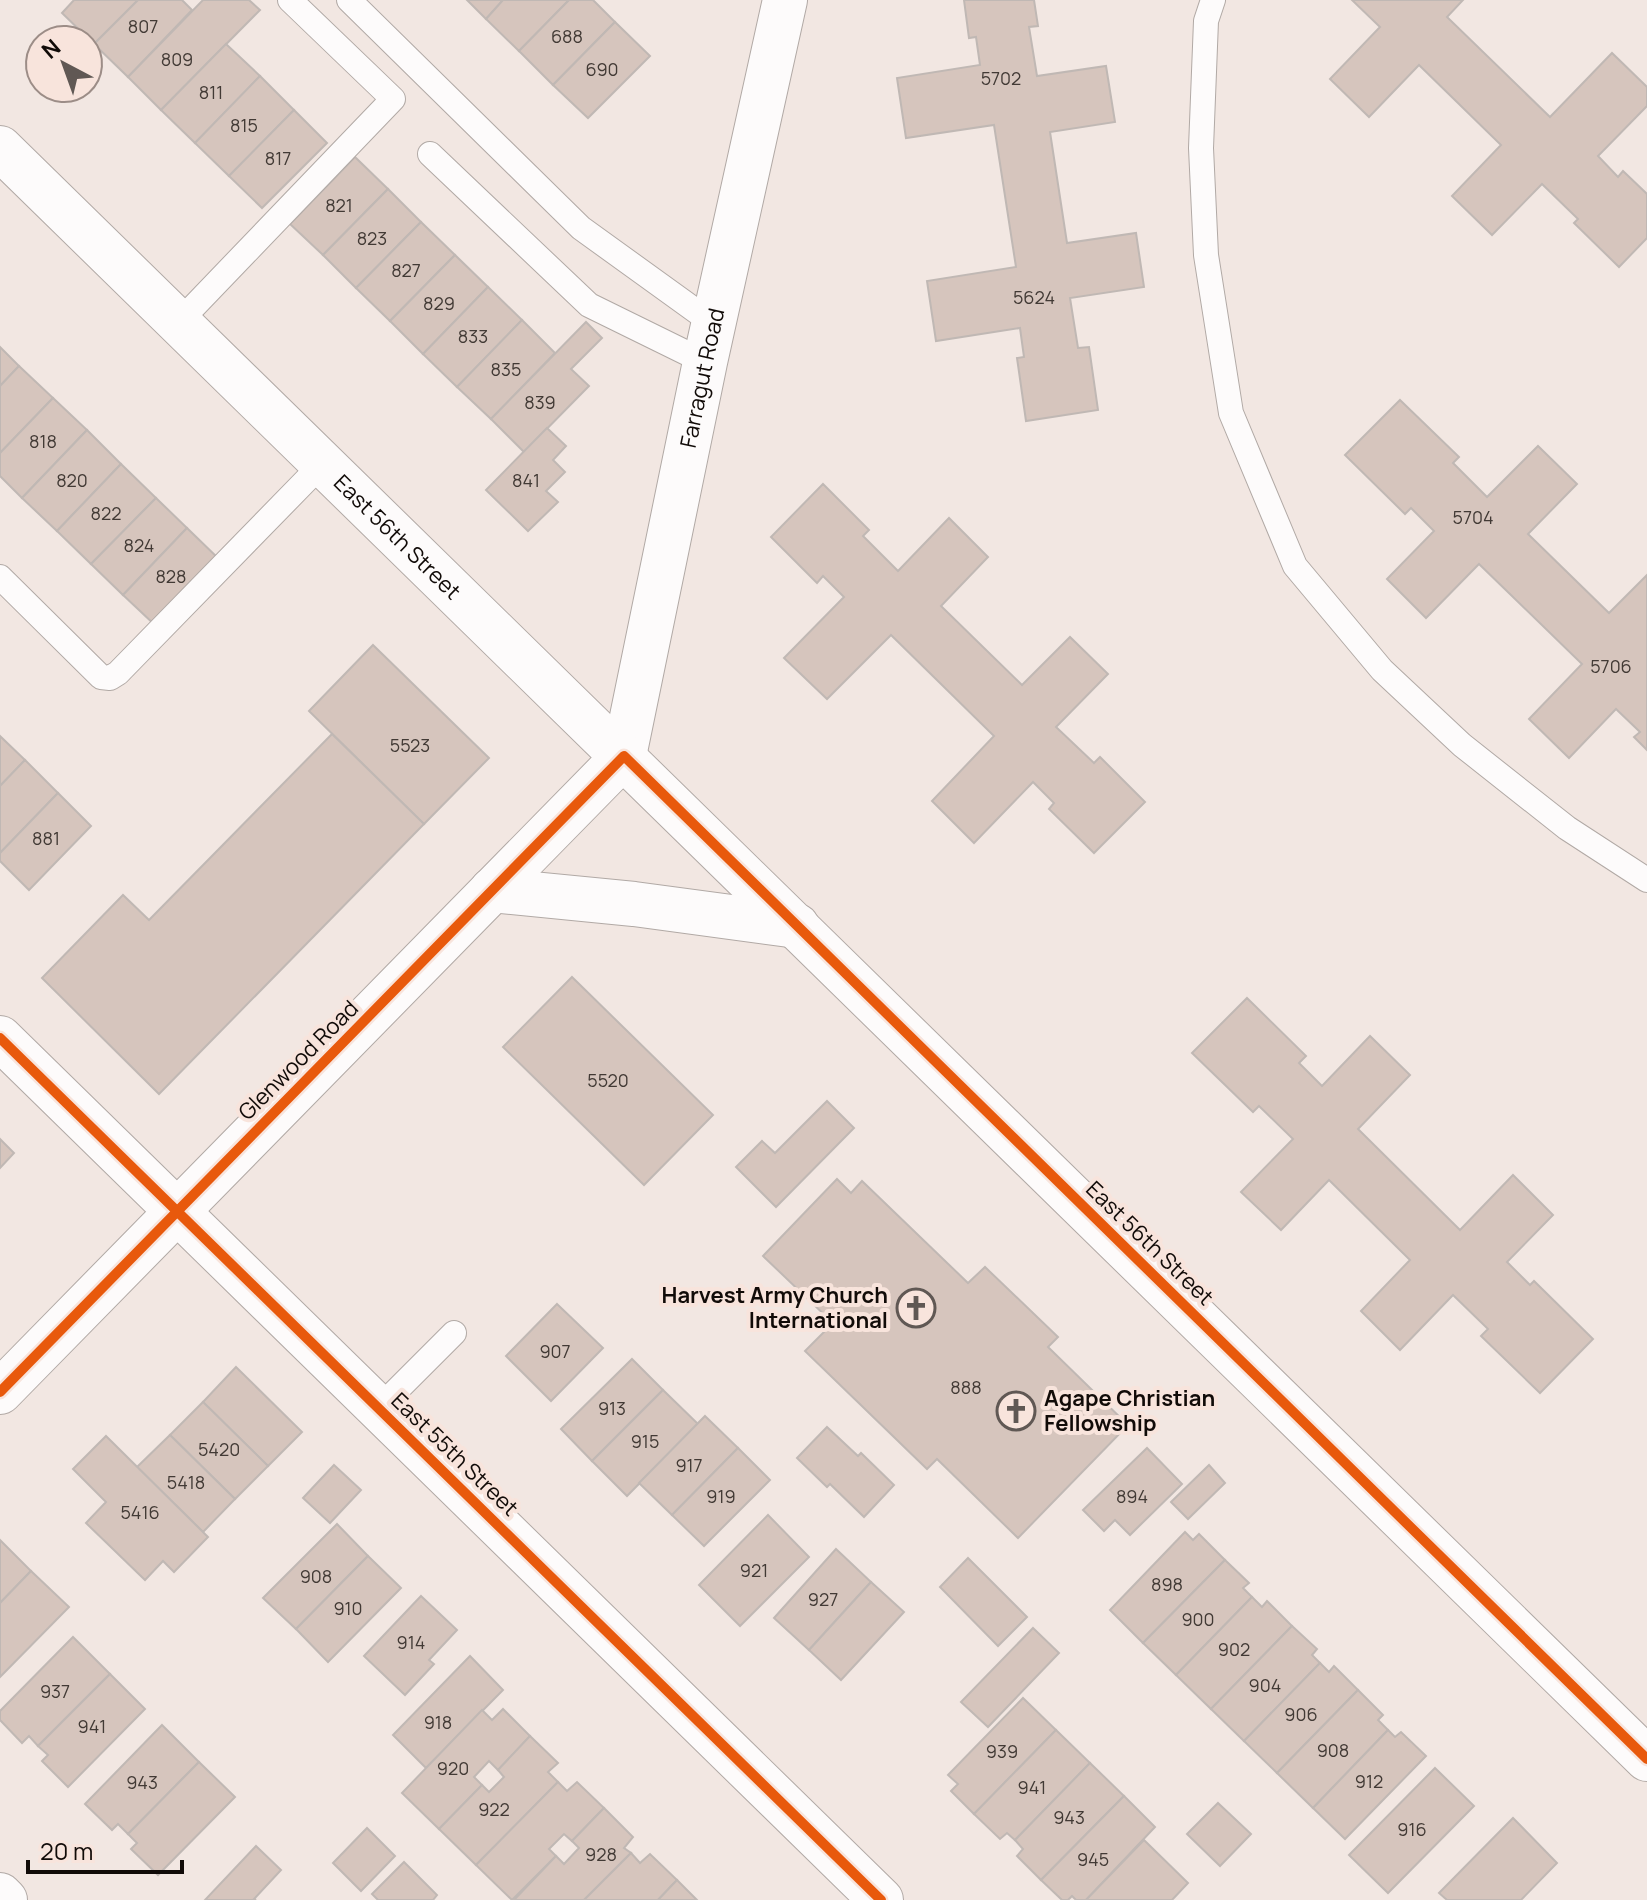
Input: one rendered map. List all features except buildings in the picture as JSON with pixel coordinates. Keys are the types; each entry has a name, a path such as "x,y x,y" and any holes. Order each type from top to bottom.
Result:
{"street":[{"name":"Farragut Road","path":"624,756 777,5"},
{"name":"East 56th Street","path":"0,148 1647,1759"},
{"name":"Glenwood Road","path":"0,1392 624,756"},
{"path":"492,890 634,904 797,926"},
{"name":"East 55th Street","path":"0,1038 881,1900"},
{"path":"0,1895 5,1900"}],"lane":[{"path":"178,323 393,99 290,0"},
{"path":"349,0 581,228 710,343"},
{"path":"1213,0 1206,21 1201,148 1206,255 1231,413 1295,566 1382,670 1462,745 1567,828 1647,880"},
{"path":"430,154 589,305 710,343"},
{"path":"0,577 101,677 110,678 322,464"},
{"path":"379,1408 454,1333"}],"cycle path":[{"path":"0,1392 624,756 1647,1759"},
{"path":"0,1038 881,1900"}],"place":[{"name":"Harvest Army Church International","path":"916,1308"},
{"name":"Agape Christian Fellowship","path":"1016,1411"}]}
